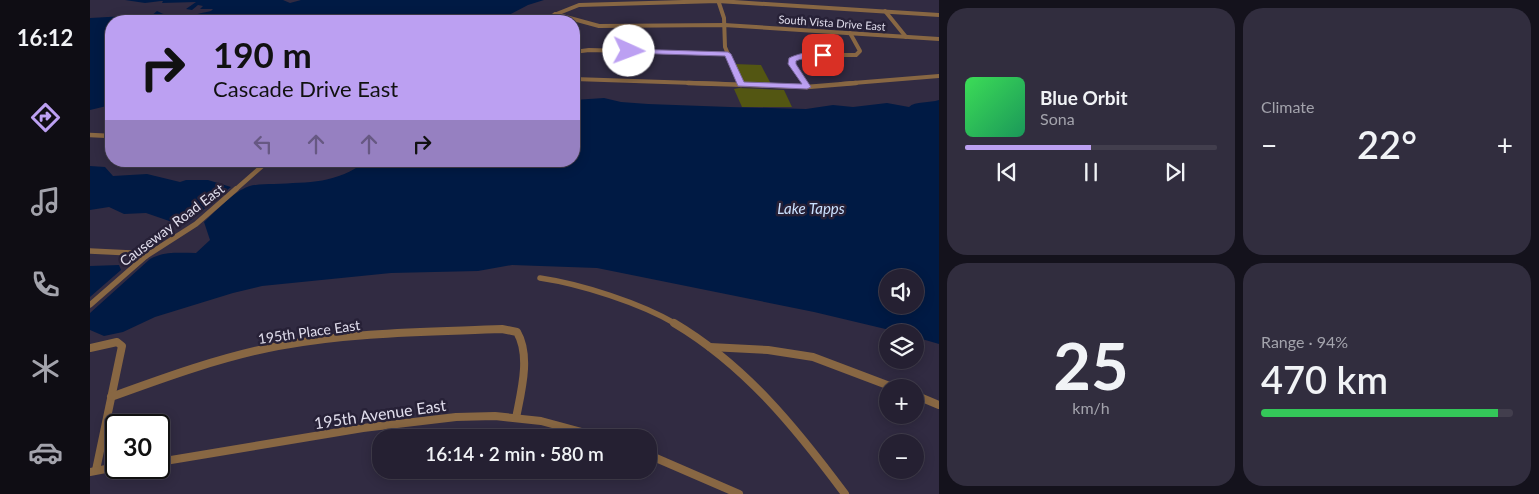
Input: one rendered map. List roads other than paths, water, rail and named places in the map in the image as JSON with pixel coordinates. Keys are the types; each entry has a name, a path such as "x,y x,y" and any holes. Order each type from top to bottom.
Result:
{"street":[{"path":"718,1 724,25 724,40 741,85"},
{"path":"555,14 568,8 583,5 718,1 939,15"},
{"path":"886,11 906,36"},
{"name":"South Vista Drive East","path":"580,22 599,26 724,25 939,39"},
{"path":"807,87 792,64 792,60 804,55 856,55 860,51 859,47 850,33"},
{"path":"580,51 728,54"},
{"path":"580,79 807,87 939,76"},
{"path":"90,135 105,136"},
{"name":"Causeway Road East","path":"90,305 146,256 196,224 261,167"},
{"path":"90,252 131,253 146,256"},
{"path":"540,278 566,282 640,308 670,322 710,347 768,397 845,494"},
{"name":"195th Place East","path":"111,398 210,364 279,346 337,338 502,329 517,332 522,342 523,350 516,418"},
{"path":"90,348 120,343 122,350 93,471"},
{"path":"710,347 768,350 813,358 879,382"},
{"path":"924,399 939,405"},
{"name":"195th Avenue East","path":"170,460 363,428 437,418 479,416 516,418 574,429"},
{"path":"657,458 740,494"}],"water":[{"path":"125,0 283,0 290,3 301,0 544,0 528,5 509,15 190,15 213,9 200,9 203,6 198,5 192,10 186,9 196,2 162,3 163,1 161,1 145,3"},
{"path":"157,11 166,15 152,15"},
{"path":"105,17 105,106 90,110 90,18"},
{"name":"Lake Tapps","path":"604,98 621,102 648,104 806,109 833,105 853,107 887,103 909,107 915,104 939,100 939,344 924,340 924,324 879,324 879,327 814,312 597,268 512,265 478,271 391,273 262,286 155,317 123,332 104,336 90,330 90,313 150,259 166,254 196,253 210,240 204,222 239,191 250,186 299,183 333,178 358,167 580,167 580,100"},
{"path":"90,166 105,167 113,176 147,174 180,182 186,180 208,180 231,187 191,220 175,223 146,213 124,214 109,207 90,210"},
{"path":"119,265 121,270 90,297 90,266"}]}
